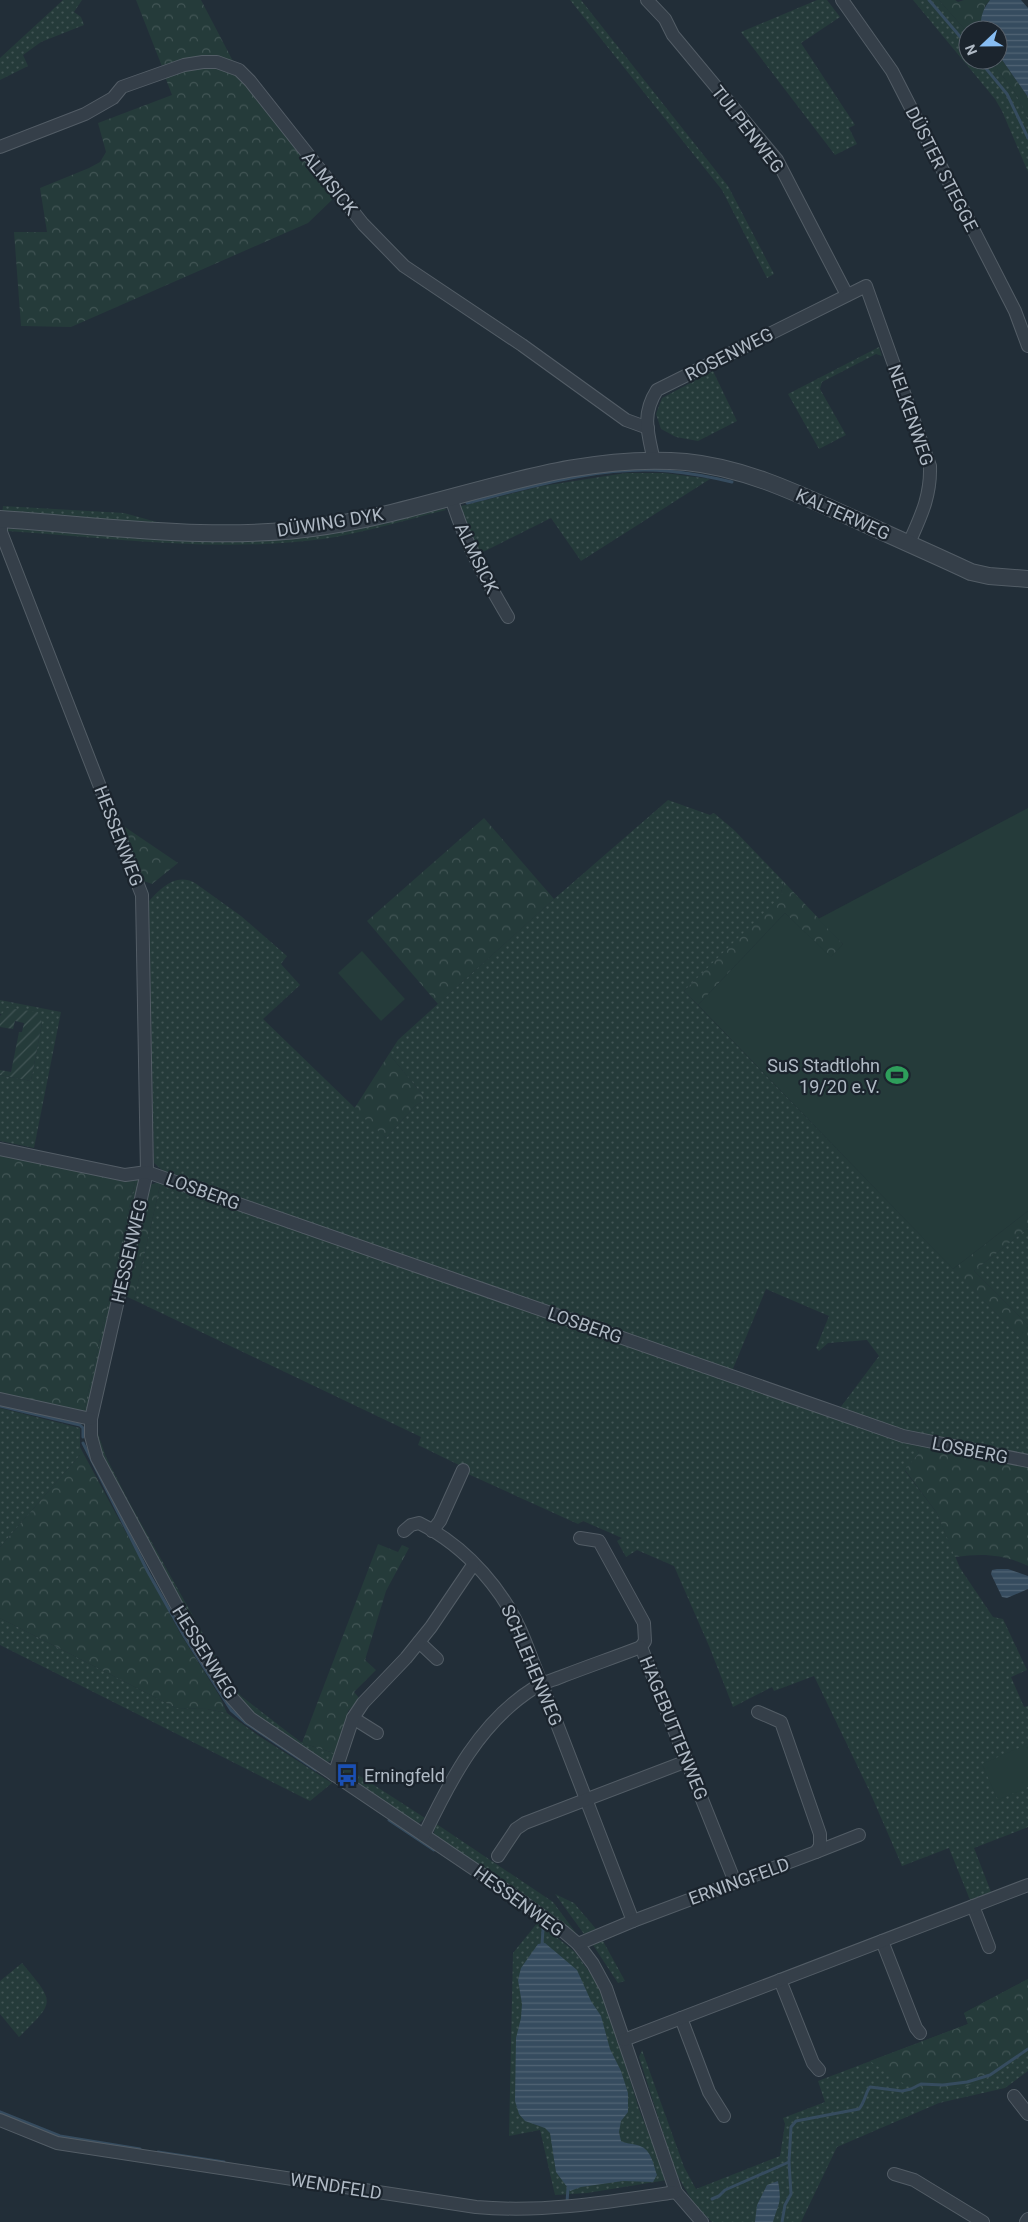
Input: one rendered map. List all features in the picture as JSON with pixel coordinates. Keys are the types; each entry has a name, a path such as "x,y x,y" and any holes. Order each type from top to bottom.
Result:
{"street":[{"name":"TULPENWEG","path":"648,0 665,19 673,35 776,160 847,295"},
{"name":"DÜSTER STEGGE","path":"842,0 892,71 1015,311 1028,346"},
{"name":"ALMSICK","path":"0,147 85,114 113,98 122,87 163,72 204,62 217,62 239,70 250,81 363,224 404,266 522,345 626,420 648,428"},
{"name":"ROSENWEG","path":"654,461 646,414 657,390 866,286"},
{"name":"NELKENWEG","path":"866,286 930,466 931,486 923,511 909,543"},
{"name":"KALTERWEG","path":"654,461 710,466 754,477 808,498 971,572 1028,580"},
{"name":"DÜWING DYK","path":"0,519 176,531 264,532 341,524 565,470 622,462 654,461"},
{"name":"ALMSICK","path":"451,497 459,526 508,617"},
{"name":"HESSENWEG","path":"0,519 0,532 142,895 147,1172 91,1419 91,1436 97,1458 112,1490 198,1645 232,1698 262,1727 520,1900 578,1944 593,1964 606,1988 676,2192 702,2222"},
{"name":"HESSENWEG","path":"0,1149 125,1175 147,1172"},
{"name":"LOSBERG","path":"147,1172 903,1436 1028,1461"},
{"path":"0,1399 91,1419"},
{"path":"432,1531 440,1521 463,1470"},
{"name":"SCHLEHENWEG","path":"404,1531 411,1525 419,1524 451,1543 494,1585 511,1609 542,1684 633,1921"},
{"name":"HAGEBUTTENWEG","path":"580,1538 599,1541 644,1623 645,1641 642,1647 735,1882"},
{"path":"334,1775 353,1718 363,1703 394,1672 419,1642 473,1565"},
{"path":"419,1642 436,1659"},
{"path":"424,1835 450,1781 467,1756 506,1710 535,1687 642,1647"},
{"path":"758,1712 781,1722 820,1834 818,1847"},
{"path":"353,1718 376,1733"},
{"path":"498,1856 520,1825 686,1761"},
{"name":"ERNINGFELD","path":"578,1944 818,1847 859,1836"},
{"path":"624,2040 1028,1885"},
{"path":"973,1906 989,1947"},
{"path":"882,1941 916,2028 920,2033"},
{"path":"780,1980 813,2063 818,2070"},
{"path":"681,2018 709,2092 724,2116"},
{"path":"1014,2096 1028,2114"},
{"name":"WENDFELD","path":"0,2120 57,2143 476,2207 510,2210 557,2208 676,2192"},
{"path":"894,2174 914,2180 983,2222"}],"green space":[{"path":"63,0 82,0 74,12 81,17 84,25 41,42 23,55 28,66 0,80 0,58"},
{"path":"136,0 201,0 235,65 163,69"},
{"path":"570,0 581,0 728,186 774,274 767,278 722,190"},
{"path":"817,0 827,0 840,17 801,43 855,125 849,128 857,144 835,155 741,32"},
{"path":"913,0 939,0 958,22 958,54"},
{"path":"939,0 955,0 958,2 964,0 990,0 985,6 983,20 958,20 958,22"},
{"path":"205,64 240,74 336,196 308,223 71,327 21,326 14,232 47,232 40,188 100,162 106,152 98,123 172,95 164,74"},
{"path":"1008,68 1028,97 1028,118 1015,92 998,70 1008,70"},
{"path":"971,70 998,70 1015,92 1028,118 1028,172 1002,111 995,99"},
{"path":"879,347 882,356 876,354 822,382 820,389 846,435 819,449 788,394"},
{"path":"713,371 737,421 698,441 676,437 661,429 656,414 662,398"},
{"path":"626,473 665,473 710,479 581,561 551,518 475,556 457,507 542,486"},
{"path":"3,506 124,513 164,524 2,514"},
{"path":"442,506 446,510 369,530 323,539 284,543 245,545 165,543 7,531 11,526 179,535"},
{"path":"668,800 710,815 714,813 734,830 784,882 781,893 784,894 684,991 1028,1346 1028,1456 910,1433 840,1408 879,1356 867,1340 828,1343 819,1351 816,1348 829,1316 766,1289 732,1371 164,1172 154,1163 149,901 164,887 170,883 182,880 195,883 241,916 287,956 281,964 300,985 263,1019 386,1138 415,1106 426,1099 389,1054 398,1040 554,899"},
{"name":"SuS Stadtlohn 19/20 e.V.","path":"1028,808 1028,1211 953,1269 698,1005 785,913 831,957 843,944 818,919"},
{"path":"484,818 554,899 438,1004 367,921"},
{"path":"119,823 178,863 152,884 141,880"},
{"path":"784,882 843,944 831,958 785,913 698,1005 684,991 783,894 781,893"},
{"path":"362,951 405,999 381,1021 338,973"},
{"path":"0,1000 61,1012 34,1148 0,1141 0,1075 31,1081 42,1023 0,1014"},
{"path":"7,1008 38,1012 42,1023 31,1081 0,1075 0,1070 11,1072 19,1032 22,1032 24,1023 15,1021 13,1029 0,1027 0,1016"},
{"path":"389,1054 426,1099 415,1106 386,1138 354,1109"},
{"path":"0,1154 135,1181 83,1415 0,1395"},
{"path":"136,1177 140,1182 88,1410 83,1415"},
{"path":"161,1181 914,1444 919,1453 905,1471 937,1513 960,1568 993,1617 1003,1619 1027,1670 1011,1677 1024,1707 1028,1706 1028,1827 974,1848 991,1892 970,1900 949,1848 902,1866 869,1790 814,1676 774,1691 772,1687 733,1707 674,1566 637,1550 626,1557 617,1541 622,1538 583,1521 578,1524 468,1474 461,1466 418,1445 421,1437 134,1300"},
{"path":"161,1181 134,1300 125,1296 150,1185"},
{"path":"1028,1211 1028,1228 974,1271 1028,1325 1028,1346 953,1269"},
{"path":"1028,1228 1028,1325 974,1271"},
{"path":"0,1408 80,1428 80,1455 0,1547"},
{"path":"96,1428 106,1457 128,1500 226,1675 241,1696 302,1743 337,1754 334,1760 324,1763 262,1722 233,1694 153,1558 100,1451"},
{"path":"914,1444 1028,1466 1028,1566 1010,1559 993,1556 955,1557 937,1513 905,1470 919,1453"},
{"path":"80,1447 180,1633 220,1697 227,1713 207,1709 176,1708 0,1618 0,1547 80,1455"},
{"path":"378,1544 398,1552 402,1545 409,1548 386,1591 365,1660 376,1670 354,1692 360,1699 348,1711 346,1727 337,1754 302,1743"},
{"path":"0,1618 176,1708 207,1709 227,1713 332,1783 310,1801 0,1645"},
{"path":"1028,1744 1028,1787 998,1800 982,1764"},
{"path":"343,1765 425,1818 419,1823 415,1822 342,1773"},
{"path":"435,1823 553,1902 576,1933 437,1838 434,1834"},
{"path":"555,1894 574,1903 596,1929 584,1934"},
{"path":"538,1922 575,1952 602,1990 639,2109 667,2180 587,2193 555,2195 540,2130 509,2136 513,1953"},
{"path":"603,1941 625,1981 618,1983 593,1945"},
{"path":"22,1963 41,1986 47,2002 40,2016 19,2037 0,2014 0,1981"},
{"path":"1028,1979 1028,2071 1005,2088 939,2103 837,2147 801,2222 712,2222 694,2204 676,2173 639,2057 642,2050 684,2167 696,2189 780,2156 785,2124 783,2118 825,2102 818,2081 968,2024 964,2013"},
{"path":"1028,1979 1028,2049 995,2074 956,2089 928,2091 905,2084 870,2061 968,2024 964,2013"}],"water":[{"path":"990,0 1021,0 1028,8 1028,97 1008,68 1008,20 981,20 985,7"},
{"path":"1008,1569 1028,1576 1028,1589 1007,1598 1002,1597 991,1574 992,1570"},
{"path":"545,1943 577,1970 591,2001 601,2016 610,2049 621,2071 628,2093 628,2112 621,2121 619,2132 621,2141 635,2144 645,2149 653,2161 657,2175 653,2182 623,2181 581,2187 570,2191 556,2172 550,2133 545,2128 525,2121 519,2114 515,2101 516,2038 522,2004 518,1980 521,1968 538,1944"},
{"path":"778,2181 780,2199 773,2222 755,2222 757,2205 767,2185"}],"waterway":[{"path":"929,0 958,34"},
{"path":"987,70 1007,94 1028,138"},
{"path":"467,503 541,484 618,471 668,471 732,482"},
{"path":"0,1406 80,1425 83,1428 83,1437"},
{"path":"83,1443 148,1572 184,1636 231,1710 246,1723 316,1770"},
{"path":"389,1820 434,1850"},
{"path":"541,1922 543,1930 542,1944"},
{"path":"712,2199 719,2196 725,2190 789,2162 791,2127 796,2121 859,2109 870,2087 902,2091 921,2084 943,2085 967,2082 990,2075 1028,2049"},
{"path":"0,2112 60,2136 140,2149"},
{"path":"158,2152 224,2162"},
{"path":"782,2222 785,2205 791,2194 789,2162"},
{"path":"567,2202 568,2188"}],"place":[{"name":"SuS Stadtlohn 19/20 e.V.","path":"897,1075"},
{"name":"Erningfeld","path":"347,1775"}]}
